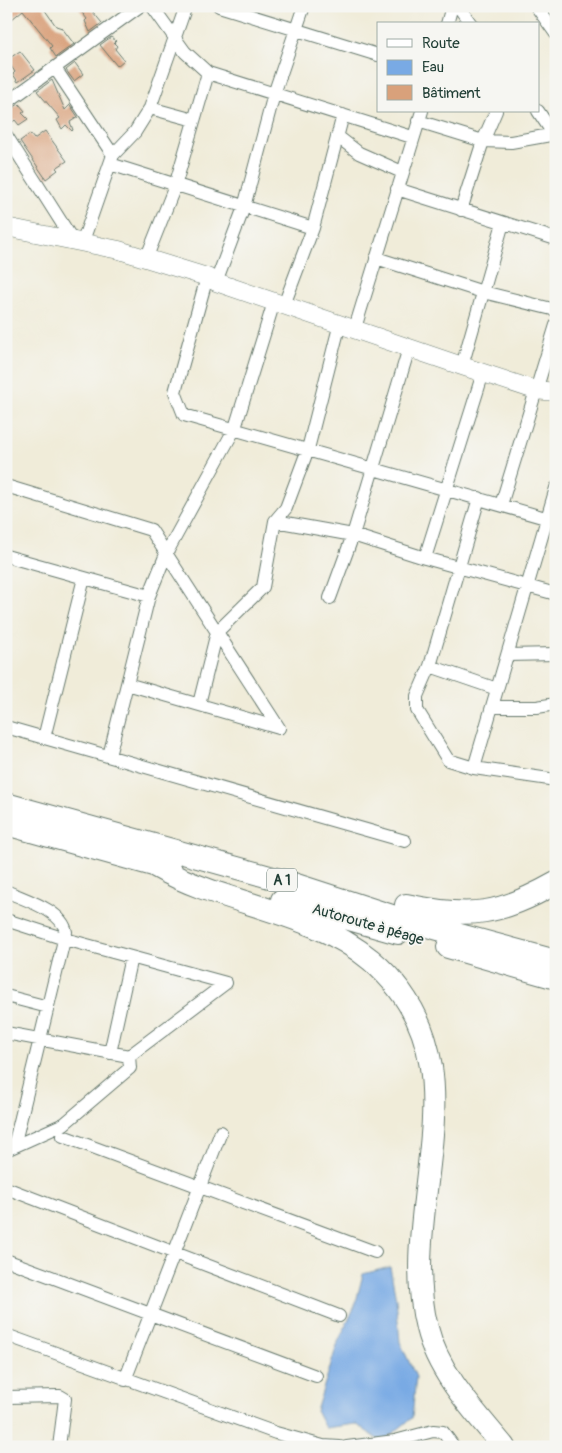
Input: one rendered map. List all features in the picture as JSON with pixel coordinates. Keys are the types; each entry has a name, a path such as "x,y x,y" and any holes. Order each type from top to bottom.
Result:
{"highway":[{"name":"A 1","path":"6,804 284,881 402,919 556,961"},
{"name":"Autoroute à péage","path":"6,824 556,978"},
{"path":"157,867 182,881 214,894 291,917 350,944 372,960 394,983 411,1010 427,1044 434,1077 435,1111 422,1229 420,1270 424,1315 428,1332 444,1368 504,1447"},
{"path":"284,881 339,889 435,911 459,913 504,908 523,901 556,883"}],"street":[{"path":"6,103 140,6"},
{"path":"152,6 185,52 208,73 412,137"},
{"path":"78,240 111,159 135,132 150,108 186,6"},
{"path":"219,6 377,55"},
{"path":"304,6 298,30 274,94 244,207 212,280 175,392 184,415 551,519"},
{"path":"448,22 452,6"},
{"path":"458,6 470,22"},
{"path":"536,6 556,34"},
{"path":"55,68 111,159 175,186 313,228"},
{"path":"146,259 175,186 208,73"},
{"path":"150,108 194,120"},
{"path":"461,210 482,141 496,112"},
{"path":"199,704 217,632 263,587 275,521 286,508 308,449 347,326 376,258 420,116 482,141 511,142 555,135 539,112"},
{"path":"109,756 149,596 166,554 235,428 279,303 313,228 343,115"},
{"path":"6,135 78,240"},
{"path":"338,136 359,153 402,172"},
{"path":"397,189 556,239"},
{"path":"462,366 503,223"},
{"path":"9,230 78,240 146,259 482,373 536,390 556,392"},
{"path":"376,258 483,292 556,310"},
{"path":"501,505 556,325"},
{"path":"330,598 353,535 409,348"},
{"path":"425,558 482,373"},
{"path":"6,486 152,530 279,728 127,684"},
{"path":"474,768 528,586 551,519 556,488"},
{"path":"479,498 430,666 417,696 417,710 448,760 474,768 556,780"},
{"path":"275,521 353,535 425,558 556,594"},
{"path":"6,556 149,596"},
{"path":"44,738 84,578"},
{"path":"507,654 556,654"},
{"path":"430,666 497,689"},
{"path":"492,707 537,707 556,704"},
{"path":"6,727 405,841"},
{"path":"6,891 56,915 64,924 65,939 40,1040 10,1148"},
{"path":"6,920 65,939 226,983 129,1056 6,1033"},
{"path":"110,1053 131,957"},
{"path":"6,996 48,1008"},
{"path":"10,1148 64,1124 130,1068 129,1056"},
{"path":"125,1380 176,1253 221,1132"},
{"path":"63,1136 376,1252"},
{"path":"6,1188 339,1316"},
{"path":"6,1260 316,1376"},
{"path":"6,1335 125,1380 276,1433 322,1446 340,1447"},
{"path":"6,1396 60,1396 65,1399 59,1447"},
{"path":"347,1447 395,1441 433,1431 443,1432 454,1447"}],"water":[{"path":"390,1267 396,1299 400,1342 416,1377 412,1418 382,1442 356,1424 325,1428 316,1411 338,1342 355,1306 363,1274"}],"building":[{"path":"6,6 42,6 56,26 62,28 74,44 56,57 50,48 52,46 23,10 6,24"},
{"path":"77,6 88,6 102,23 90,32 85,21 87,19"},
{"path":"111,37 116,41 114,43 117,46 115,49 124,60 117,66 100,45"},
{"path":"20,51 35,70 18,82 13,74 15,72 7,60"},
{"path":"75,63 83,74 74,81 66,70"},
{"path":"52,80 65,110 70,105 78,117 70,122 72,131 66,125 62,129 57,120 60,118 37,91"},
{"path":"19,104 25,111 22,113 28,119 19,125 15,120 6,127 6,112"},
{"path":"45,131 67,161 56,168 58,170 46,179 20,141 30,134 34,139"}]}
